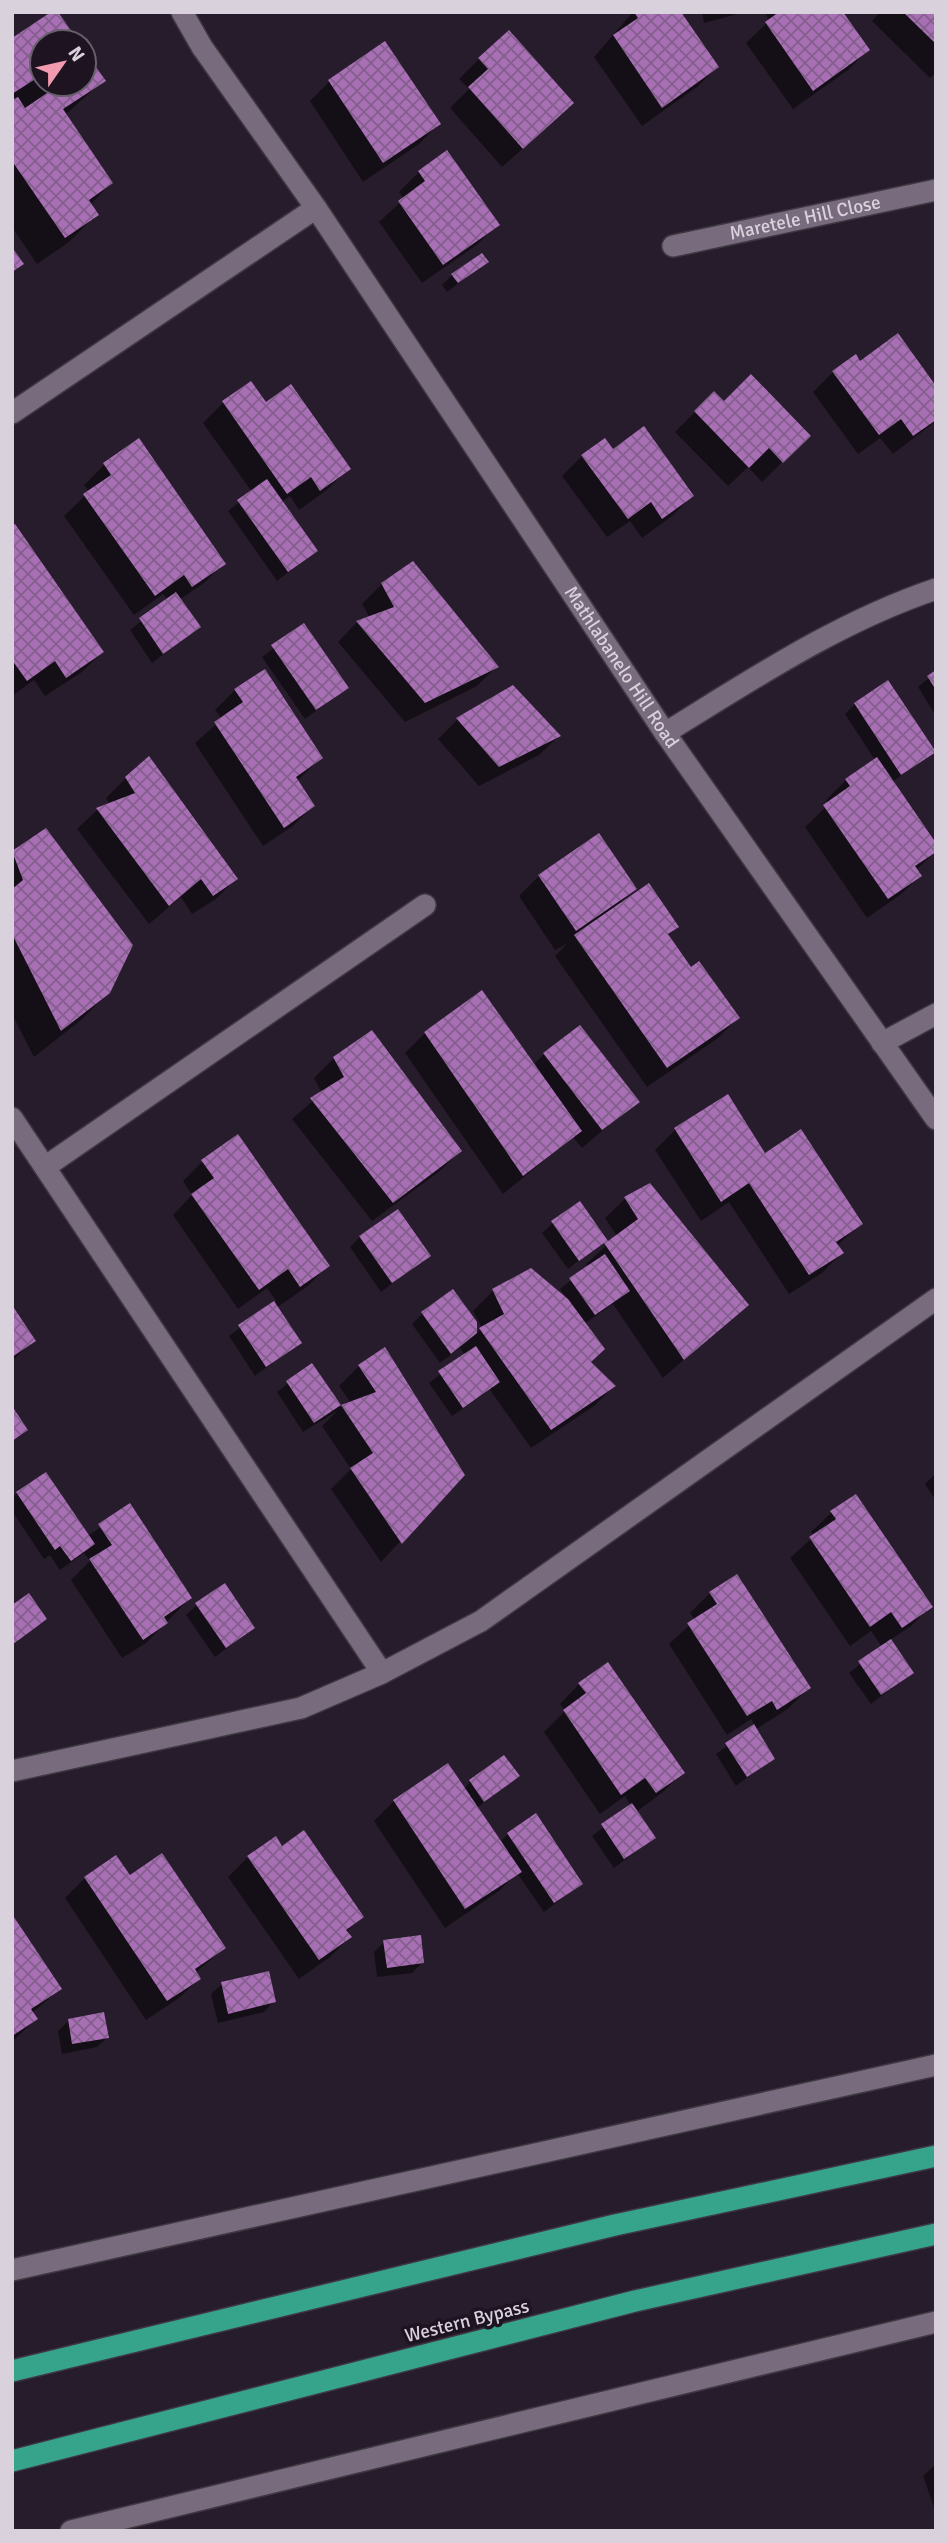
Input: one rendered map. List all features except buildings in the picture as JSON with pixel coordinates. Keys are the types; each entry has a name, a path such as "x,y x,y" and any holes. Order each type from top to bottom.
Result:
{"highway":[{"path":"12,2371 615,2225 936,2155"},
{"name":"Western Bypass","path":"12,2461 635,2301 936,2234"}],"street":[{"name":"Mathlabanelo Hill Road","path":"183,12 202,47 316,208 666,733 936,1119"},
{"name":"Maretele Hill Close","path":"673,246 936,190"},
{"path":"12,413 316,208"},
{"path":"666,733 816,641 895,603 936,589"},
{"path":"45,1167 425,905"},
{"path":"882,1042 936,1014"},
{"path":"12,1118 382,1673"},
{"path":"12,1771 301,1708 382,1673 481,1621 936,1299"},
{"path":"12,2270 936,2065"},
{"path":"71,2531 936,2322"}]}
